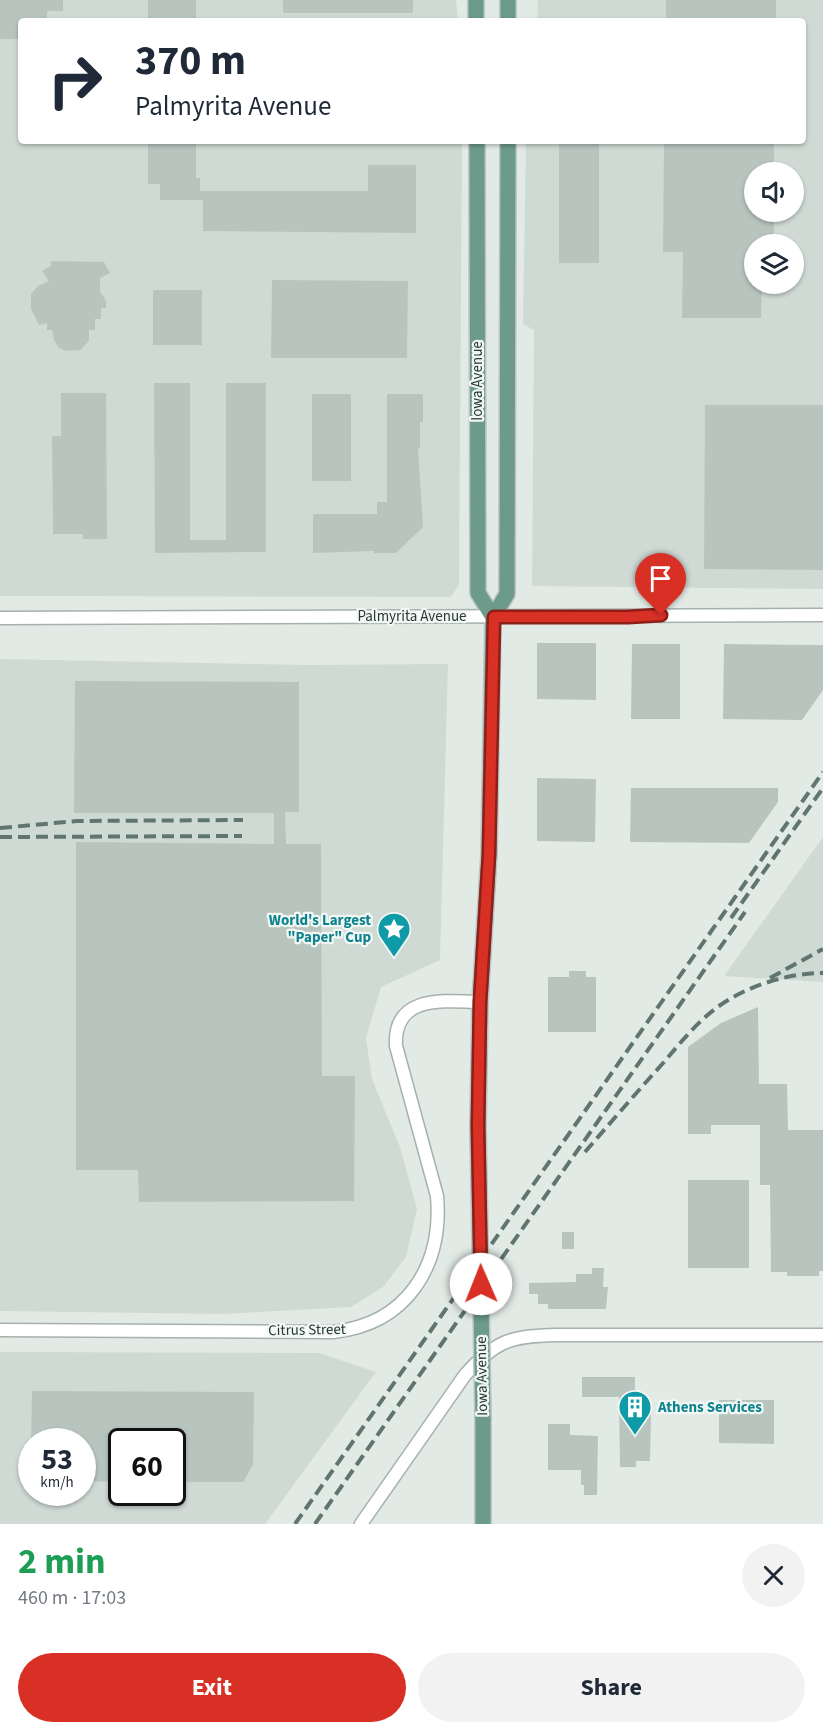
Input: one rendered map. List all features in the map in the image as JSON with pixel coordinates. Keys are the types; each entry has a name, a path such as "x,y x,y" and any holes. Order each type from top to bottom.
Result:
{"main road":[{"path":"476,0 476,18"},
{"path":"508,0 508,18"},
{"name":"Iowa Avenue","path":"477,144 478,592 494,617"},
{"name":"Iowa Avenue","path":"483,1524 478,1126 480,1002 489,854 494,617 507,594 508,144"}],"street":[{"name":"Palmyrita Avenue","path":"0,618 823,615"},
{"name":"Citrus Street","path":"0,1330 324,1332 356,1329 383,1316 402,1302 429,1265 436,1243 439,1219 437,1196 398,1053 397,1029 400,1021 410,1010 428,1002 480,1002"},
{"path":"361,1524 465,1375 493,1347 507,1341 526,1336 557,1335 823,1335"}],"shaded area":[{"path":"0,0 456,0 458,18 18,18 18,144 462,144 459,584 451,597 0,596"},
{"path":"538,0 823,0 823,589 532,586 534,330 523,324 526,144 806,144 806,18 537,18"},
{"path":"0,659 306,665 448,664 440,960 381,987 366,1038 372,1079 400,1147 417,1209 406,1257 383,1287 351,1307 222,1314 0,1311"},
{"path":"823,837 823,982 724,976"},
{"path":"0,1352 319,1353 376,1372 265,1524 0,1524"}],"building":[{"path":"0,0 63,0 63,11 47,11 47,18 18,18 18,39 0,39"},
{"path":"148,0 196,0 196,18 148,18"},
{"path":"283,0 413,0 413,13 283,13"},
{"path":"666,0 776,0 776,18 666,18"},
{"path":"148,144 196,144 196,178 200,178 200,191 368,191 368,165 416,165 416,233 203,231 203,200 160,200 160,184 148,184"},
{"path":"559,144 599,144 599,263 559,263"},
{"path":"664,144 774,144 774,162 744,162 744,222 774,222 774,234 744,234 744,294 762,294 761,318 682,318 683,252 663,252"},
{"path":"51,261 104,262 110,273 100,278 100,291 106,301 106,308 101,308 101,319 95,319 95,330 89,330 89,341 80,350 66,351 59,348 52,330 47,330 47,323 39,325 31,309 31,294 38,286 49,281 42,271 51,266"},
{"path":"272,280 408,281 407,358 271,358"},
{"path":"153,290 202,290 202,345 153,345"},
{"path":"154,383 190,383 190,540 226,540 226,383 266,383 266,552 155,553"},
{"path":"61,393 106,393 107,539 83,539 83,534 53,534 52,436 61,436"},
{"path":"312,394 351,394 351,481 312,481"},
{"path":"387,394 423,394 423,422 420,422 420,448 418,448 423,527 396,553 374,553 374,551 313,553 313,514 377,514 377,502 387,502"},
{"path":"705,405 823,405 823,570 704,569"},
{"path":"537,643 596,643 596,700 537,699"},
{"path":"632,644 680,644 680,719 631,719"},
{"path":"724,644 823,645 823,690 802,720 723,719"},
{"path":"75,681 299,682 299,812 285,812 286,844 321,844 322,1076 355,1076 354,1201 139,1202 138,1170 76,1170 76,842 274,844 274,813 74,813"},
{"path":"537,778 596,779 595,842 537,841"},
{"path":"631,788 778,788 778,802 749,843 630,842"},
{"path":"569,971 586,971 586,977 596,977 596,1032 548,1032 548,977 569,977"},
{"path":"758,1007 759,1084 787,1084 788,1130 823,1130 823,1271 819,1271 819,1276 787,1276 787,1272 771,1272 770,1185 760,1185 760,1125 711,1125 711,1134 688,1134 688,1047 721,1023"},
{"path":"688,1180 749,1180 749,1268 688,1268"},
{"path":"562,1232 574,1232 574,1249 562,1249"},
{"path":"592,1268 604,1268 603,1287 608,1287 606,1309 548,1309 548,1304 538,1304 538,1294 529,1294 529,1283 576,1282 576,1274 592,1274"},
{"path":"582,1377 635,1377 635,1414 651,1415 650,1461 636,1461 636,1467 620,1467 619,1397 582,1397"},
{"path":"32,1391 254,1392 253,1465 243,1482 186,1482 186,1428 108,1428 108,1482 96,1481 96,1428 31,1428"},
{"path":"719,1400 774,1400 774,1444 719,1443"},
{"path":"548,1424 570,1424 570,1435 598,1436 597,1495 584,1495 581,1470 548,1470"}],"railway":[{"path":"295,1524 823,772"},
{"path":"731,918 823,788"},
{"path":"0,828 77,821 243,820"},
{"path":"0,837 242,836"},
{"path":"315,1524 745,912"},
{"path":"770,978 823,949"},
{"path":"585,1152 690,1032 719,1006 742,992 768,982 796,975 823,973"}],"place":[{"name":"World's Largest \"Paper\" Cup","path":"394,958"},
{"name":"Athens Services","path":"635,1436"}],"route":[{"path":"481,1284 478,1126 480,1002 489,854 494,617 661,615"}]}
